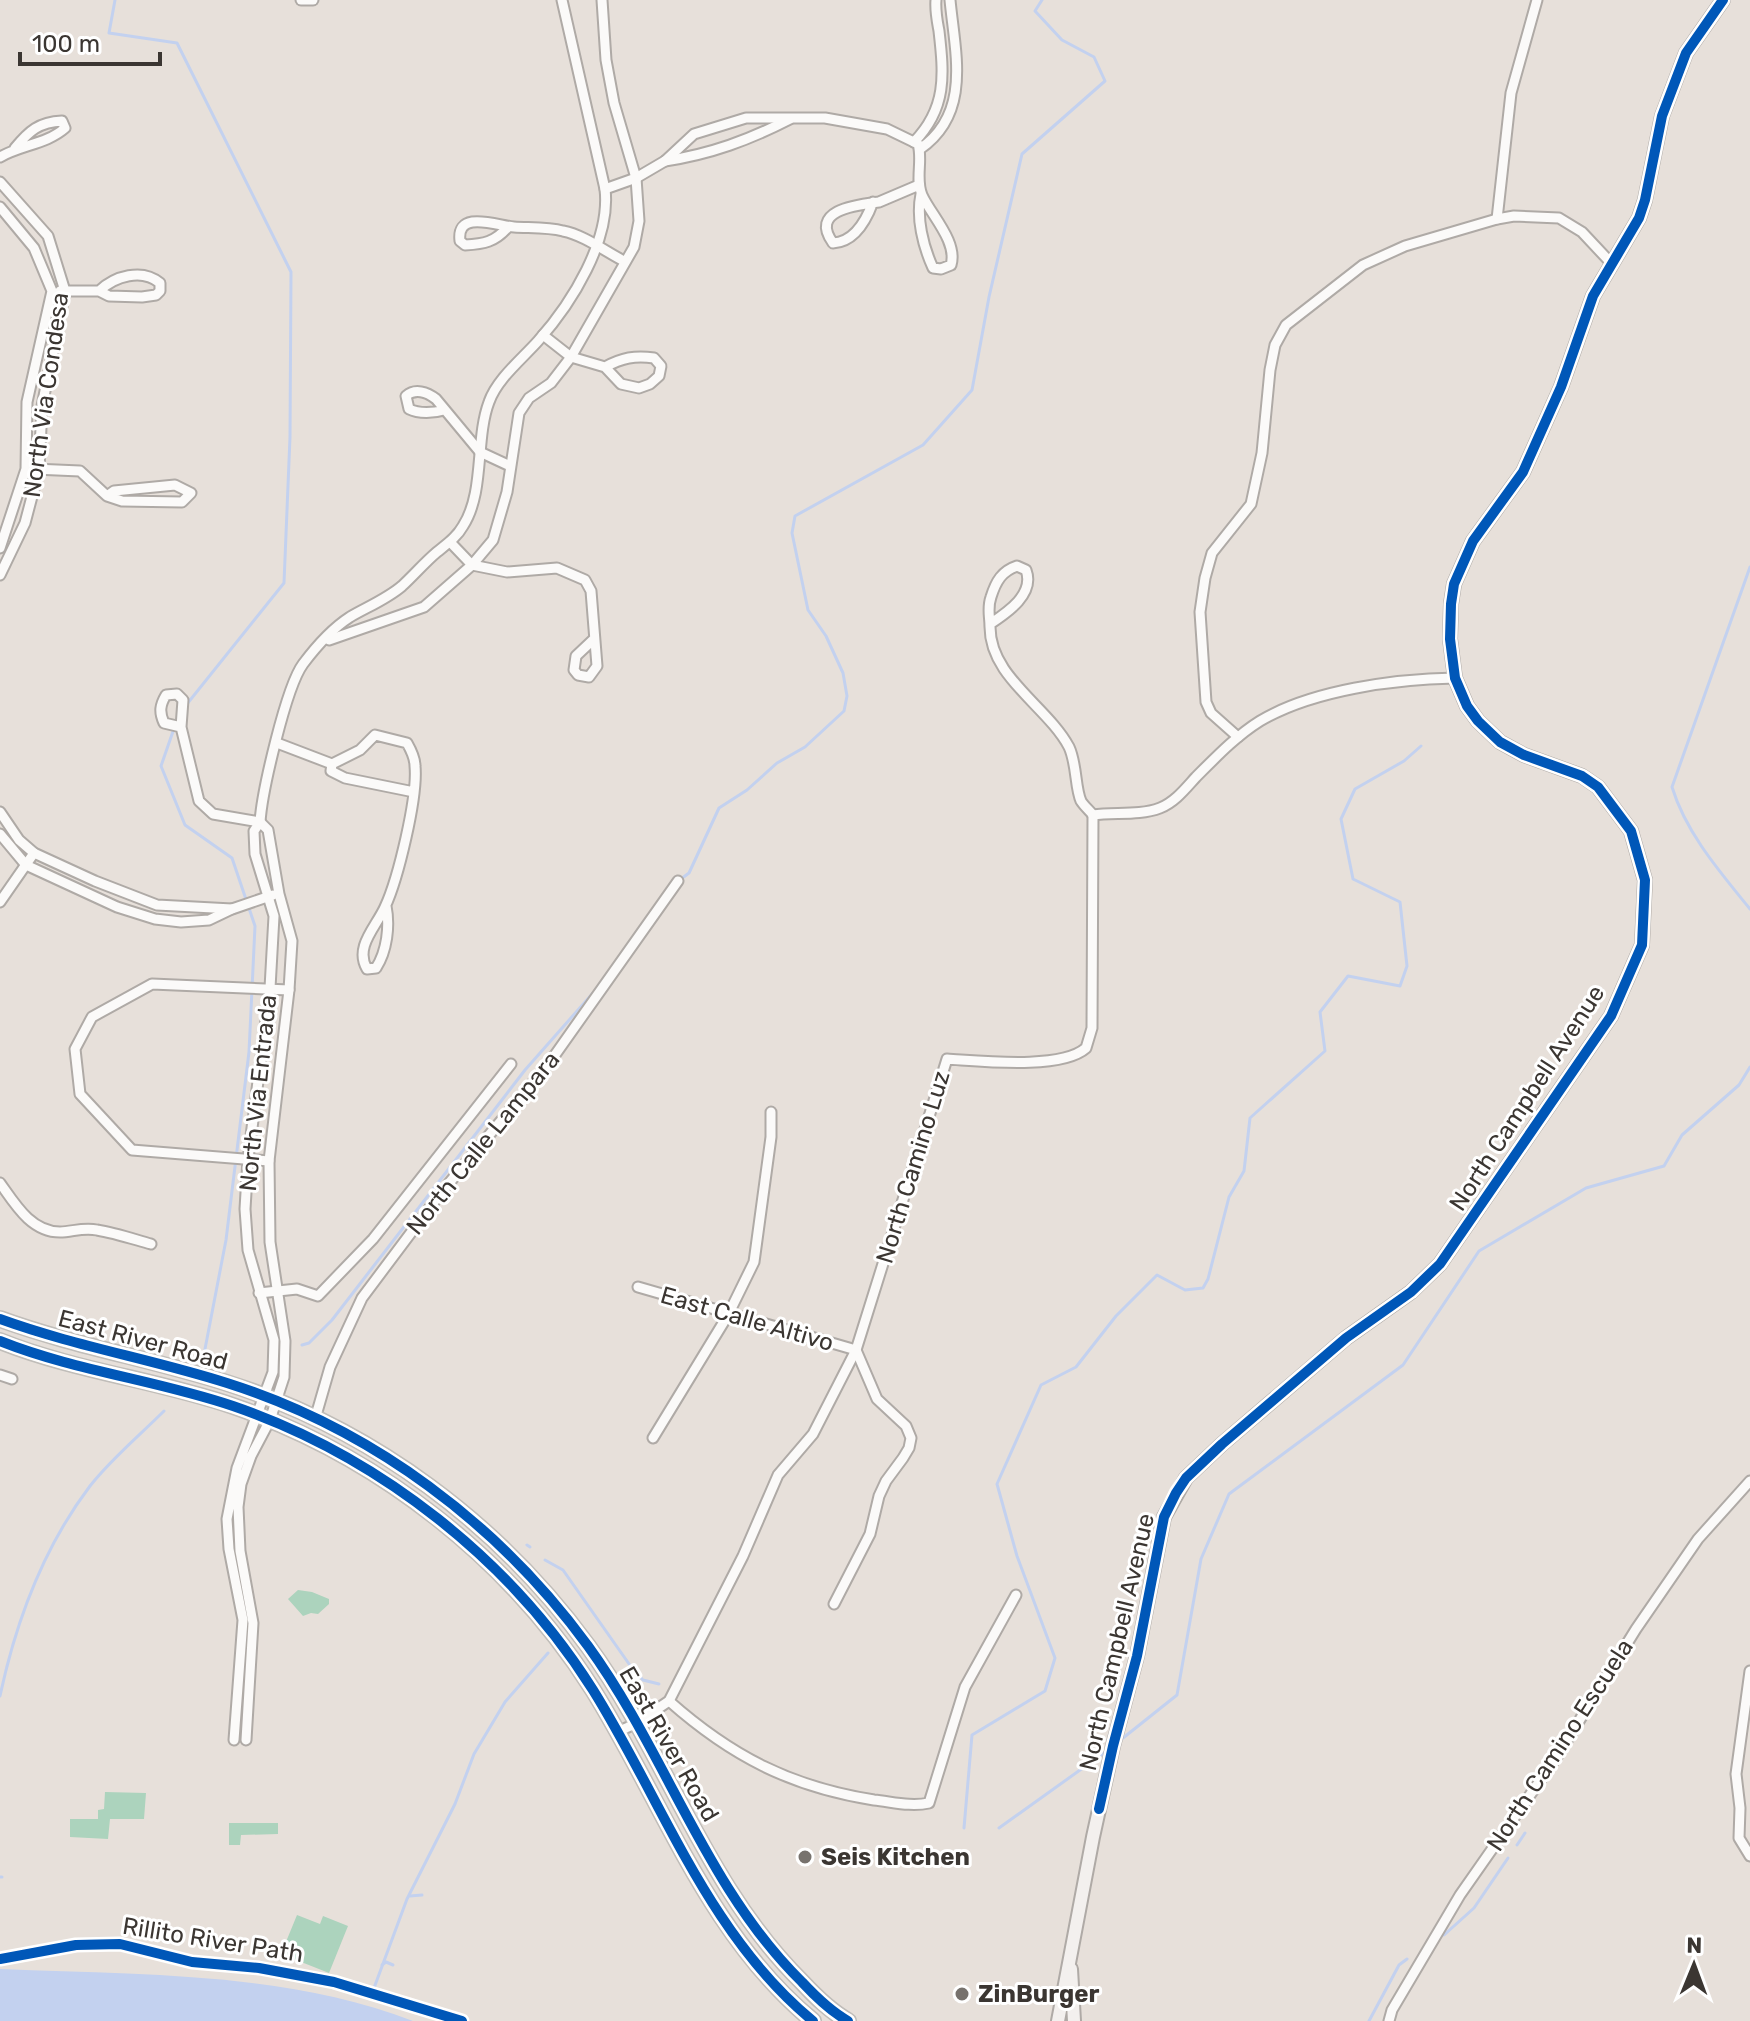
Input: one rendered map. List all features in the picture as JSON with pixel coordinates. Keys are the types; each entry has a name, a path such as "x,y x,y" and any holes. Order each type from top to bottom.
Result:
{"main road":[{"name":"North Campbell Avenue","path":"1058,2021 1112,1750 1137,1656 1164,1517 1176,1493 1186,1478 1222,1444 1346,1338 1411,1292 1440,1264 1611,1016 1642,945 1645,880 1631,831 1598,787 1582,776 1524,755 1500,742 1467,706 1455,678 1450,639 1451,604 1460,567 1473,541 1523,472 1561,387 1593,296 1632,234 1642,209 1662,116 1686,53 1723,0"},
{"name":"East River Road","path":"0,1319 227,1383 271,1399 388,1458 461,1510 516,1561 590,1648 723,1878 769,1949 821,2001 848,2021"},
{"name":"East River Road","path":"0,1341 200,1396 263,1418 387,1480 463,1540 528,1605 566,1649 734,1937 766,1976 813,2021"},
{"name":"North Campbell Avenue","path":"1070,1958 1074,2021"}],"street":[{"path":"301,0 313,0"},
{"name":"North Via Entrada","path":"271,1399 274,1340 248,1250 245,1209 248,1159 270,988 274,916 255,854 254,831 260,822 261,805 277,743 301,666 348,619 401,587 464,525 476,486 489,400 543,335 583,278 603,227 605,189 562,0"},
{"path":"322,643 424,607 472,565 493,540 507,492 519,413 529,398 551,383 571,357 634,247 639,221 636,178 611,89 602,0"},
{"path":"920,189 953,258 951,265 945,268 933,268 918,207 917,146 938,107 942,87 936,0"},
{"path":"917,146 939,134 950,112 956,88 957,57 950,0"},
{"path":"1497,219 1511,93 1537,0"},
{"path":"605,189 636,178 665,161 694,134 746,118 825,118 887,129 917,146"},
{"path":"665,161 705,155 753,138 790,118"},
{"path":"0,157 15,148 56,136 65,128 62,121 49,121 34,127 15,148"},
{"name":"North Via Condesa","path":"0,182 48,236 65,291 42,406 39,470 25,523 0,575"},
{"path":"873,202 863,224 849,238 833,243 825,231 828,219 853,205 920,189"},
{"name":"North Via Condesa","path":"0,207 34,248 52,291 27,402 26,469 0,548"},
{"path":"1238,737 1211,713 1206,702 1200,612 1212,553 1251,504 1262,453 1270,370 1279,335 1286,325 1363,265 1405,246 1497,219 1514,216 1559,218 1582,232 1612,264"},
{"path":"508,227 498,239 484,244 465,245 460,241 459,233 463,226 471,222 494,221 508,227 565,231 624,261"},
{"path":"52,291 99,291 109,296 142,297 156,295 160,283 153,277 136,275 121,277 99,291"},
{"path":"543,335 571,357 605,367 621,384 639,388 650,384 659,376 661,366 654,358 636,356 619,359 605,367"},
{"path":"444,410 480,452 510,466"},
{"path":"26,469 80,471 107,496 122,501 182,502 191,493 175,485 114,491 107,496"},
{"path":"450,542 472,565 507,572 557,568 585,580 591,591 594,639"},
{"path":"990,624 1018,602 1026,591 1026,570 1017,566 1001,575 988,606 989,636 998,658 1069,748 1078,775 1081,800 1093,815 1143,813 1175,800 1238,737 1277,712 1321,697 1403,679 1455,678"},
{"path":"181,727 199,801 213,814 260,822"},
{"path":"277,743 332,764 360,750 375,735 407,743 415,766 408,827 386,906 366,940 362,961 367,969 376,968 382,959 388,916 386,906"},
{"path":"332,764 331,771 345,778 414,792"},
{"path":"0,812 19,840 34,853 95,881 152,903 232,909"},
{"name":"North Camino Luz","path":"617,1732 669,1701 743,1556 778,1475 819,1424 856,1350 947,1059 989,1062 1069,1058 1078,1054 1090,1040 1093,815"},
{"name":"North Via Entrada","path":"234,1740 243,1620 229,1549 227,1519 237,1468 284,1377 285,1341 270,1242 269,1161 292,941 279,894 268,830 260,822"},
{"path":"0,834 26,865 117,907 148,917 181,922 209,920 279,894"},
{"path":"0,902 34,853"},
{"name":"North Calle Lampara","path":"315,1419 330,1367 362,1298 440,1194 550,1062 678,881"},
{"path":"148,917 152,903"},
{"path":"269,1161 132,1150 80,1094 75,1049 92,1017 152,984 289,990"},
{"name":"North Calle Lampara","path":"259,1293 297,1289 318,1296 373,1239 511,1064"},
{"path":"653,1438 728,1315 754,1262 771,1137 771,1112"},
{"path":"0,1183 21,1213 43,1230 97,1230 151,1244"},
{"name":"East Calle Altivo","path":"638,1287 856,1350"},
{"path":"834,1604 870,1534 882,1489 909,1448 911,1438 906,1426 877,1399 856,1350"},
{"path":"0,1375 12,1379"},
{"name":"North Via Entrada","path":"246,1740 253,1623 240,1551 238,1507 241,1484 263,1418"},
{"name":"North Camino Escuela","path":"1389,2021 1392,2010 1460,1895 1558,1755 1636,1629 1698,1539 1750,1481"},
{"path":"669,1701 705,1732 769,1770 805,1785 854,1797 915,1806 929,1803 965,1687 1016,1595"},
{"path":"1750,1671 1736,1774 1740,1808 1739,1838 1750,1856"}],"green space":[{"path":"298,1590 329,1599 329,1604 318,1614 303,1616 288,1599"},
{"path":"105,1792 146,1793 144,1819 110,1819 108,1839 70,1837 70,1819 98,1819 98,1810 104,1809"},
{"path":"229,1823 278,1823 278,1834 241,1835 240,1845 229,1845"},
{"path":"297,1915 320,1924 323,1916 348,1926 329,1973 281,1954"}],"water":[{"path":"0,1969 157,1975 261,1984 364,2005 413,2021 0,2021"}],"waterway":[{"path":"115,0 109,33 177,43 291,272 290,437 284,583 187,704"},
{"path":"681,879 689,873 719,808 747,790 777,763 805,747 844,711 847,696 843,673 826,636 808,610 792,533 795,516 923,445 972,390 989,297 1022,154 1105,81 1094,57 1062,40 1035,11 1042,0"},
{"path":"1750,567 1672,787 1695,836 1750,909"},
{"path":"178,717 161,766 185,825 232,858 255,926 249,1052 226,1240 205,1349"},
{"path":"964,1828 972,1735 1045,1691 1055,1658 1017,1556 997,1484 1041,1385 1076,1367 1116,1316 1157,1275 1185,1290 1203,1288 1229,1197 1244,1171 1250,1118 1325,1051 1320,1012 1348,976 1400,986 1407,966 1400,902 1353,879 1341,819 1355,789 1404,761 1421,746"},
{"path":"302,1345 309,1343 332,1320 525,1070 593,993"},
{"path":"1118,1742 1177,1695 1201,1559 1229,1494 1403,1365 1479,1251 1586,1188 1664,1166 1682,1135 1739,1085 1750,1067"},
{"path":"0,1696 23,1613 58,1534 98,1476 164,1411"},
{"path":"545,1560 563,1570 634,1671 643,1680 659,1684"},
{"path":"374,1988 407,1899 455,1804 474,1754 505,1702 548,1653"},
{"path":"999,1828 1108,1750"},
{"path":"1517,1845 1525,1833"},
{"path":"1444,1935 1474,1908 1508,1858"},
{"path":"410,1896 422,1895"},
{"path":"1369,2021 1399,1965 1407,1959"},
{"path":"382,1965 386,1962 393,1965"}],"cycle path":[{"path":"1099,1809 1137,1656 1164,1517 1176,1493 1186,1478 1222,1444 1346,1338 1411,1292 1440,1264 1611,1016 1642,945 1645,880 1631,831 1598,787 1582,776 1524,755 1500,742 1478,721 1467,706 1455,678 1450,639 1451,604 1454,584 1473,541 1523,472 1561,387 1593,296 1639,218 1662,116 1686,53 1723,0"},
{"path":"0,1319 56,1337 199,1374 280,1403 332,1426 381,1454 473,1521 553,1602 588,1646 641,1730 713,1863 768,1945 818,1998 848,2021"},
{"path":"0,1341 57,1360 204,1397 287,1427 339,1453 437,1518 482,1556 523,1598 560,1643 593,1690 716,1908 744,1949 776,1987 813,2021"},
{"name":"Rillito River Path","path":"0,1959 76,1945 120,1944 192,1962 259,1968 334,1982 462,2021"}],"place":[{"name":"Seis Kitchen","path":"805,1857"},
{"name":"ZinBurger","path":"962,1994"}]}
